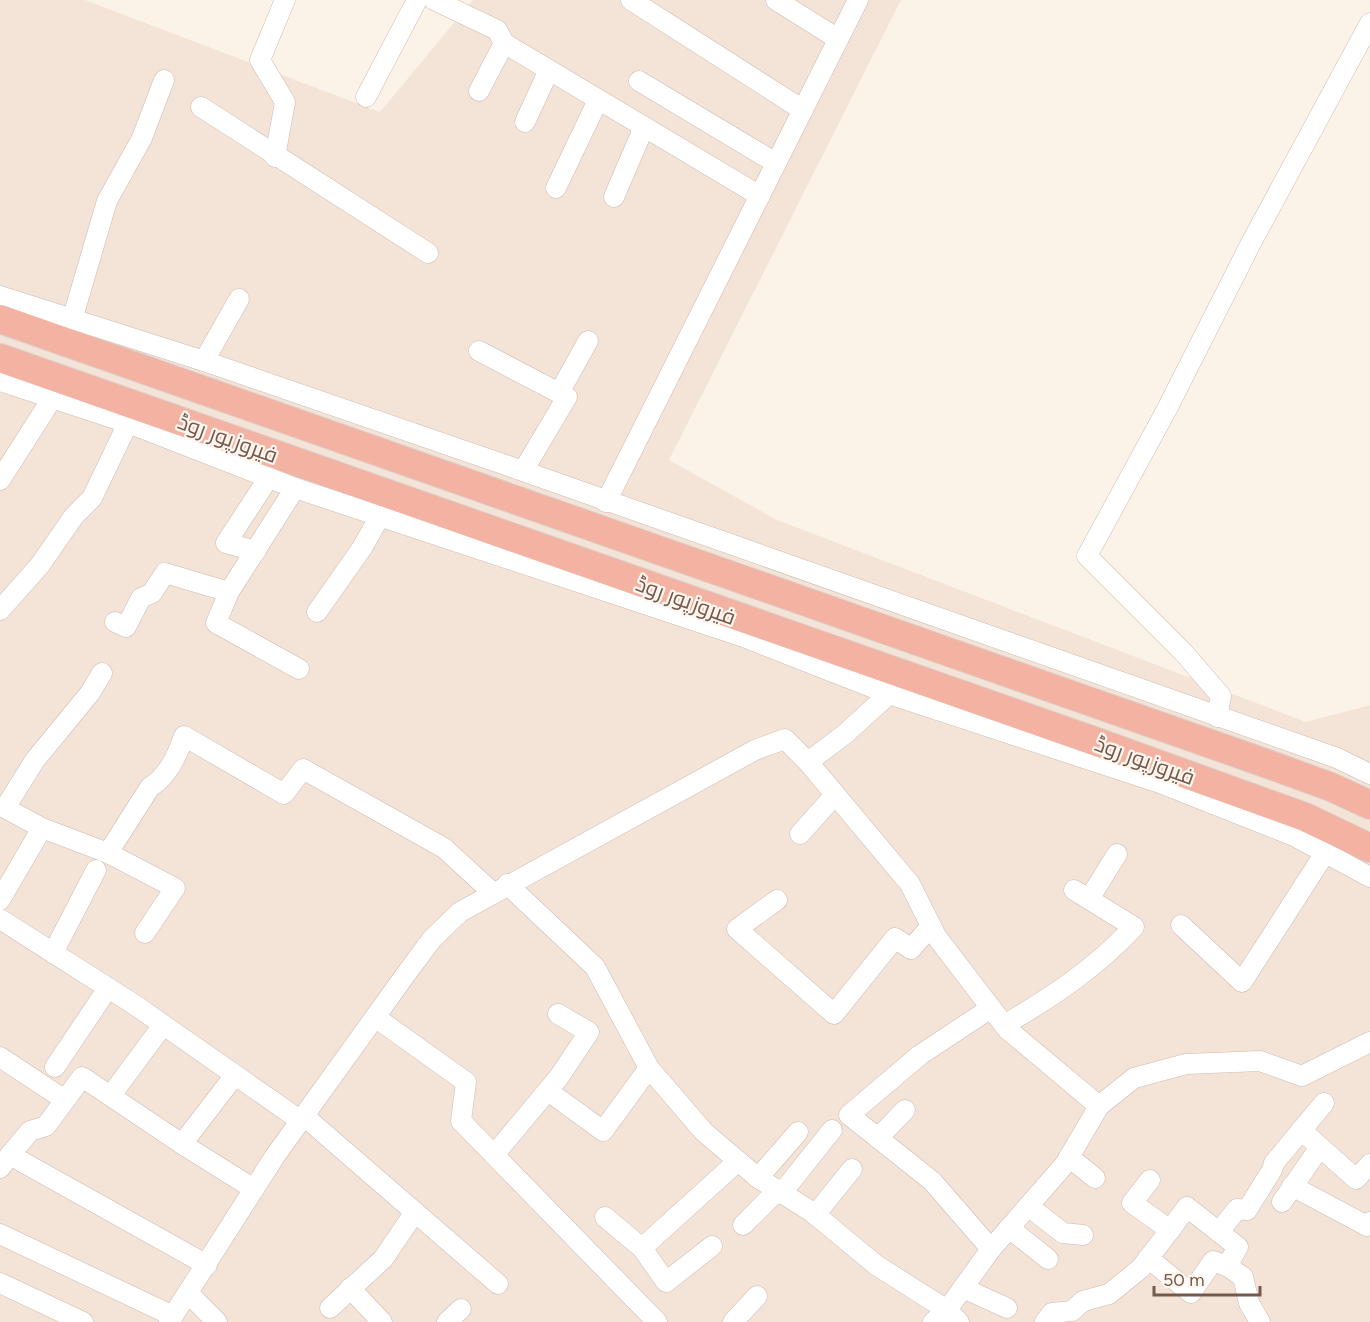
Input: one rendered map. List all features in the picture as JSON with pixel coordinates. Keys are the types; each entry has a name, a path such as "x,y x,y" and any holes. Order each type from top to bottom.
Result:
{"highway":[{"name":"فیروزپور روڈ","path":"0,319 1265,763 1331,787 1370,805"},
{"path":"63,390 86,349"},
{"name":"فیروزپور روڈ","path":"0,358 63,390 455,530 1090,750 1305,817 1370,848"}],"street":[{"path":"275,157 285,102 260,60 285,0"},
{"path":"366,97 417,0"},
{"path":"434,0 497,30 504,43 760,196"},
{"path":"631,0 803,110"},
{"path":"776,0 838,39"},
{"path":"606,502 858,0"},
{"path":"1217,717 1221,696 1184,653 1088,556 1262,222 1370,23"},
{"path":"479,91 504,43"},
{"path":"525,122 549,70"},
{"path":"72,320 107,201 142,138 164,80"},
{"path":"639,81 776,163"},
{"path":"555,188 598,100"},
{"path":"201,107 275,157 428,253"},
{"path":"614,197 645,127"},
{"path":"0,296 204,361 523,471 1336,758 1370,774"},
{"path":"204,361 239,299"},
{"path":"559,393 588,341"},
{"path":"478,351 567,397 523,471"},
{"path":"0,381 63,390 128,423 295,488 380,516 455,530 741,636 889,694 1090,750 1294,836 1370,877"},
{"path":"0,480 63,390"},
{"path":"0,609 40,565 74,516 92,498 128,423"},
{"path":"256,551 226,543 269,477"},
{"path":"295,488 229,592 216,623 299,669"},
{"path":"317,612 380,516"},
{"path":"115,622 126,627 141,598 152,593 165,573 229,592"},
{"path":"102,673 90,693 34,760 5,808 42,828 108,853 175,888 145,933"},
{"path":"808,762 889,694"},
{"path":"108,853 150,787 156,783 179,752 184,736 284,794 303,769 444,848 500,889 595,966 649,1068 704,1132 758,1178 815,1215 946,1318 963,1288 991,1249 1069,1157 1099,1106 1134,1078 1186,1064 1260,1061 1302,1076 1370,1042"},
{"path":"0,1234 171,1319 254,1189 303,1118 432,939 460,912 755,750 785,739 808,762 834,796 910,884 931,926 1004,1025 1099,1106"},
{"path":"800,834 834,796"},
{"path":"2,891 42,828"},
{"path":"1181,925 1242,982 1325,853"},
{"path":"1004,1025 1059,993 1105,957 1134,927 1082,894 1117,854"},
{"path":"53,953 96,870"},
{"path":"777,900 737,928 834,1014 895,938 911,949 931,926"},
{"path":"0,920 108,988 235,1075 303,1118 498,1284"},
{"path":"55,1067 108,988"},
{"path":"991,1008 920,1055 849,1115 932,1181 991,1249"},
{"path":"494,1155 548,1091 589,1032 558,1014"},
{"path":"375,1017 466,1082 461,1121 657,1322"},
{"path":"112,1094 163,1025"},
{"path":"0,1057 65,1100"},
{"path":"548,1091 603,1131 649,1068"},
{"path":"182,1144 235,1075"},
{"path":"207,1264 5,1162 30,1131 46,1126 82,1077 112,1094 182,1144 254,1189"},
{"path":"1219,1232 1237,1209 1247,1210 1274,1163 1324,1103"},
{"path":"878,1138 905,1110"},
{"path":"743,1225 779,1192 832,1130"},
{"path":"1301,1130 1356,1179 1370,1164"},
{"path":"758,1178 798,1132"},
{"path":"1320,1147 1287,1194 1367,1226 1370,1222"},
{"path":"1069,1157 1095,1178"},
{"path":"642,1248 738,1161"},
{"path":"815,1215 852,1169"},
{"path":"1150,1180 1132,1203 1170,1230"},
{"path":"1028,1206 1064,1233 1083,1235"},
{"path":"1045,1322 1052,1313 1072,1311 1083,1301 1109,1294 1141,1268 1186,1207 1238,1247 1227,1266"},
{"path":"330,1308 383,1259 415,1212"},
{"path":"605,1217 642,1248 666,1282 712,1246"},
{"path":"1009,1228 1048,1259"},
{"path":"1148,1258 1191,1293 1213,1261 1227,1266 1243,1277 1249,1303 1260,1322"},
{"path":"0,1282 83,1322"},
{"path":"350,1288 382,1322"},
{"path":"963,1288 1007,1308"},
{"path":"188,1293 217,1322"},
{"path":"733,1322 757,1296"}],"shaded area":[{"path":"0,0 85,0 380,112 473,0 901,0 669,460 777,520 1306,722 1370,705 1370,1322 0,1322"}]}
